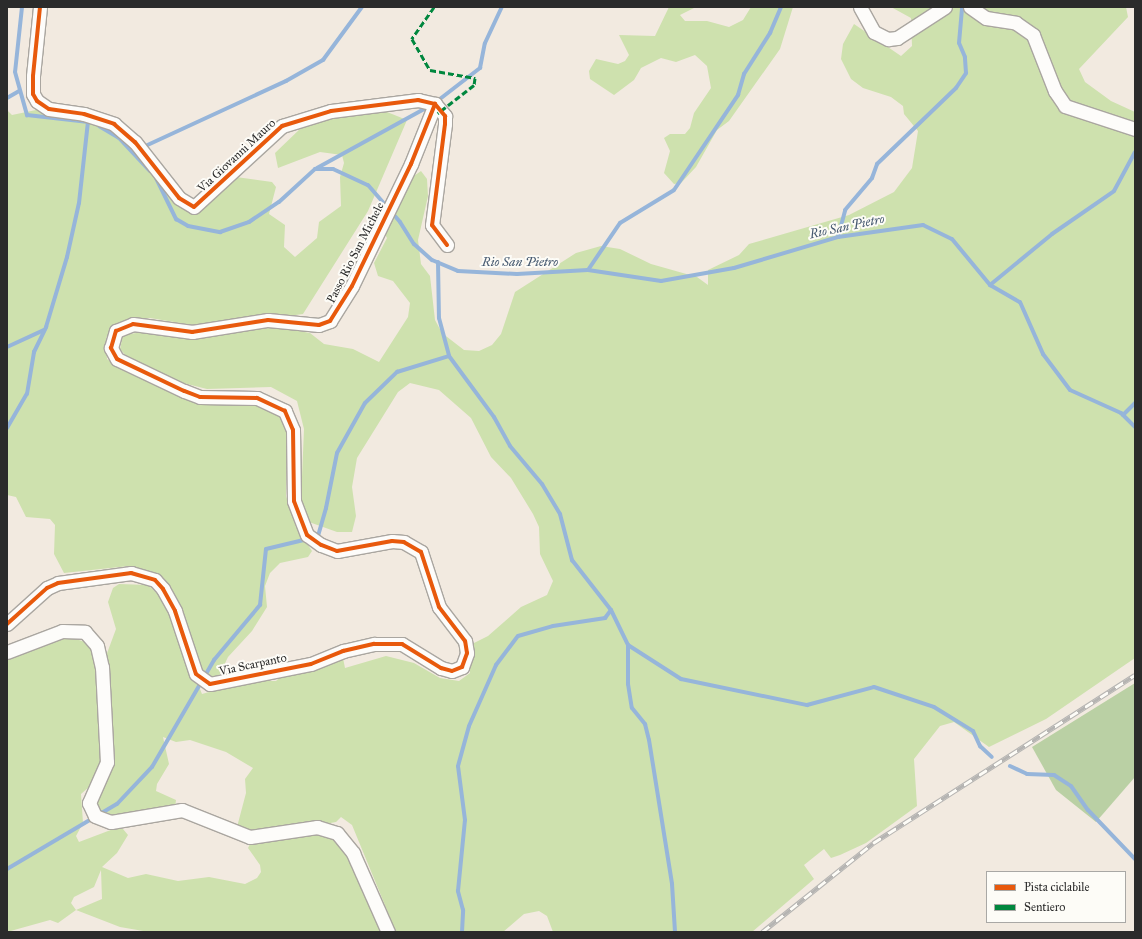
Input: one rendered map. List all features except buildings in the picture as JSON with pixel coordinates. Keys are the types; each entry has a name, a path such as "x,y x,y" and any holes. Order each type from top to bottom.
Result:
{"street":[{"name":"Via Giovanni Mauro","path":"40,7 33,76 33,94 37,101 49,109 84,114 114,124 136,142 179,198 194,207 282,126 331,111 418,100 435,104"},
{"path":"860,7 874,32 888,39 897,38 945,7"},
{"path":"970,7 986,18 1016,23 1033,35 1055,91 1065,106 1135,129"},
{"path":"435,104 444,116 445,124 432,225 447,245"},
{"name":"Passo Rio San Michele","path":"435,104 414,157 352,286 330,321 318,325 268,320 192,332 133,324 116,331 111,348 117,359 184,391 200,397 257,398 286,411 293,430 294,501 307,535 320,545 337,551 392,541 415,547 425,559 439,607 462,634 467,653"},
{"name":"Via Scarpanto","path":"7,624 47,588 58,583 131,573 155,580 163,589 174,611 196,674 210,684 311,664 343,651 374,644 402,644 452,671 462,667 467,653"},
{"path":"7,652 62,631 85,632 97,646 102,667 107,762 88,803 94,816 112,822 182,810 250,837 317,827 337,833 353,853 388,932"}],"green space":[{"path":"669,7 696,7 680,15 685,21 707,21 729,27 743,20 751,7 793,7 780,49 729,121 717,130 696,167 681,183 674,184 664,173 670,151 664,138 670,134 685,134 690,128 694,113 711,88 707,66 695,55 676,62 661,58 641,68 634,80 614,95 590,79 589,71 596,59 618,64 625,61 629,55 619,35 655,36"},
{"path":"891,7 1126,7 1128,17 1079,69 1085,82 1111,101 1135,112 1135,658 1046,719 989,747 954,722 940,726 914,759 917,806 866,843 831,858 824,849 804,865 814,879 752,932 553,932 547,916 539,911 524,914 503,932 396,932 352,825 341,817 336,822 265,835 237,827 246,793 245,779 253,768 226,752 190,740 176,742 163,737 169,764 157,784 156,791 176,800 175,808 140,816 101,816 96,804 115,758 106,656 116,629 108,602 113,588 119,584 148,585 163,599 202,694 248,681 276,681 282,675 311,670 343,658 345,668 386,656 414,663 440,678 459,681 470,673 470,645 488,636 521,607 547,595 553,581 540,554 539,527 533,514 511,478 491,457 471,418 439,390 410,383 398,392 357,458 352,487 356,516 352,532 337,532 309,522 301,501 304,429 297,401 271,387 207,389 179,382 127,357 120,349 123,335 143,332 187,339 277,327 310,333 324,344 353,349 379,362 408,317 410,303 393,281 378,276 374,263 387,238 381,227 411,178 421,171 427,179 428,196 418,240 421,264 430,276 435,320 442,333 464,350 479,351 492,345 501,334 515,292 576,253 601,246 620,249 651,264 697,277 708,285 708,270 739,255 749,244 849,215 894,192 912,168 918,131 904,114 903,106 891,97 863,88 851,79 841,59 843,44 854,24 901,56 912,46 911,18"},
{"path":"7,110 12,115 36,110 110,126 196,210 236,177 272,182 276,187 269,214 285,225 284,247 295,257 317,238 319,222 341,206 340,177 344,163 342,155 320,152 278,168 275,153 301,128 321,119 387,112 407,120 368,211 303,314 204,327 150,318 134,319 112,329 106,338 107,359 124,371 204,404 259,404 278,412 287,432 286,496 296,527 312,551 308,557 280,563 270,573 265,586 267,607 252,631 228,657 219,676 213,679 198,669 196,651 177,603 159,576 129,566 64,573 54,554 55,525 50,519 26,517 16,497 7,495"},
{"path":"70,637 88,643 98,662 103,755 96,781 81,794 83,823 76,836 79,842 116,828 123,829 128,835 117,853 102,867 128,878 146,874 178,881 209,877 245,884 257,878 261,872 260,865 248,848 251,842 309,832 332,835 348,854 383,932 149,932 120,927 76,910 58,923 50,920 7,932 7,657","holes":["101,870 102,899 76,910 71,903 74,897 94,887"]},
{"path":"1135,683 1135,777 1096,822 1056,790 1032,747"}],"waterway":[{"name":"Rio San Pietro","path":"22,7 15,72 27,115 89,122"},
{"path":"141,148 286,81 323,60 362,7"},
{"path":"436,102 480,68 485,43 502,7"},
{"path":"588,270 620,223 674,190 738,95 744,74 770,33 781,7"},
{"path":"838,237 845,210 872,178 877,164 956,88 966,73 965,57 959,43 962,7"},
{"path":"7,98 19,91"},
{"path":"317,168 430,106"},
{"path":"7,428 27,394 34,352 46,327 67,257 79,203 88,122"},
{"name":"Rio San Pietro","path":"99,126 119,138 150,171"},
{"path":"990,285 1052,234 1114,191 1135,152"},
{"name":"Rio San Pietro","path":"156,178 176,219 188,226 220,232 249,222 279,202 315,169 333,169 368,185 400,222 414,244 432,260 458,271 517,274 588,270 661,281 734,268 838,237 923,225 952,239 990,285 1020,302 1043,354 1070,390 1121,413 1135,427"},
{"path":"438,262 439,318 449,356 494,417 510,446 542,484 560,514 572,560 611,610 628,645 628,684 632,708 645,724 649,740 672,884 675,932"},
{"path":"7,347 44,330"},
{"path":"314,537 318,536 326,508 337,453 365,403 397,372 449,356"},
{"path":"1123,415 1135,403"},
{"path":"7,869 117,804 152,767 214,660 260,605 266,549 308,539"},
{"path":"462,932 463,910 458,891 465,820 458,766 469,726 496,665 518,636 553,626 605,618 611,610"},
{"path":"628,645 681,679 807,705 874,687 934,707 973,731 980,746 992,757"},
{"path":"1010,766 1027,774 1054,775 1071,786 1088,810 1135,859"}],"railway":[{"path":"762,932 873,843 1135,675"}],"marked path":[{"path":"434,7 412,39 430,70 475,78 474,85 438,113"}],"cycle path":[{"path":"40,7 33,76 33,94 37,101 49,109 84,114 114,124 135,142 179,198 194,207 282,126 331,111 418,100 435,104 445,116 445,124 432,225 447,245"},
{"path":"7,624 47,588 58,583 131,573 155,580 163,589 175,611 196,674 210,684 311,664 343,651 374,644 402,644 441,668 452,671 462,667 467,653 465,641 439,607 421,552 404,542 392,541 337,551 321,545 307,535 294,501 293,430 285,411 257,398 200,397 184,391 117,359 111,348 116,331 133,324 192,332 268,320 319,325 330,321 352,286 411,164 435,104"}]}
